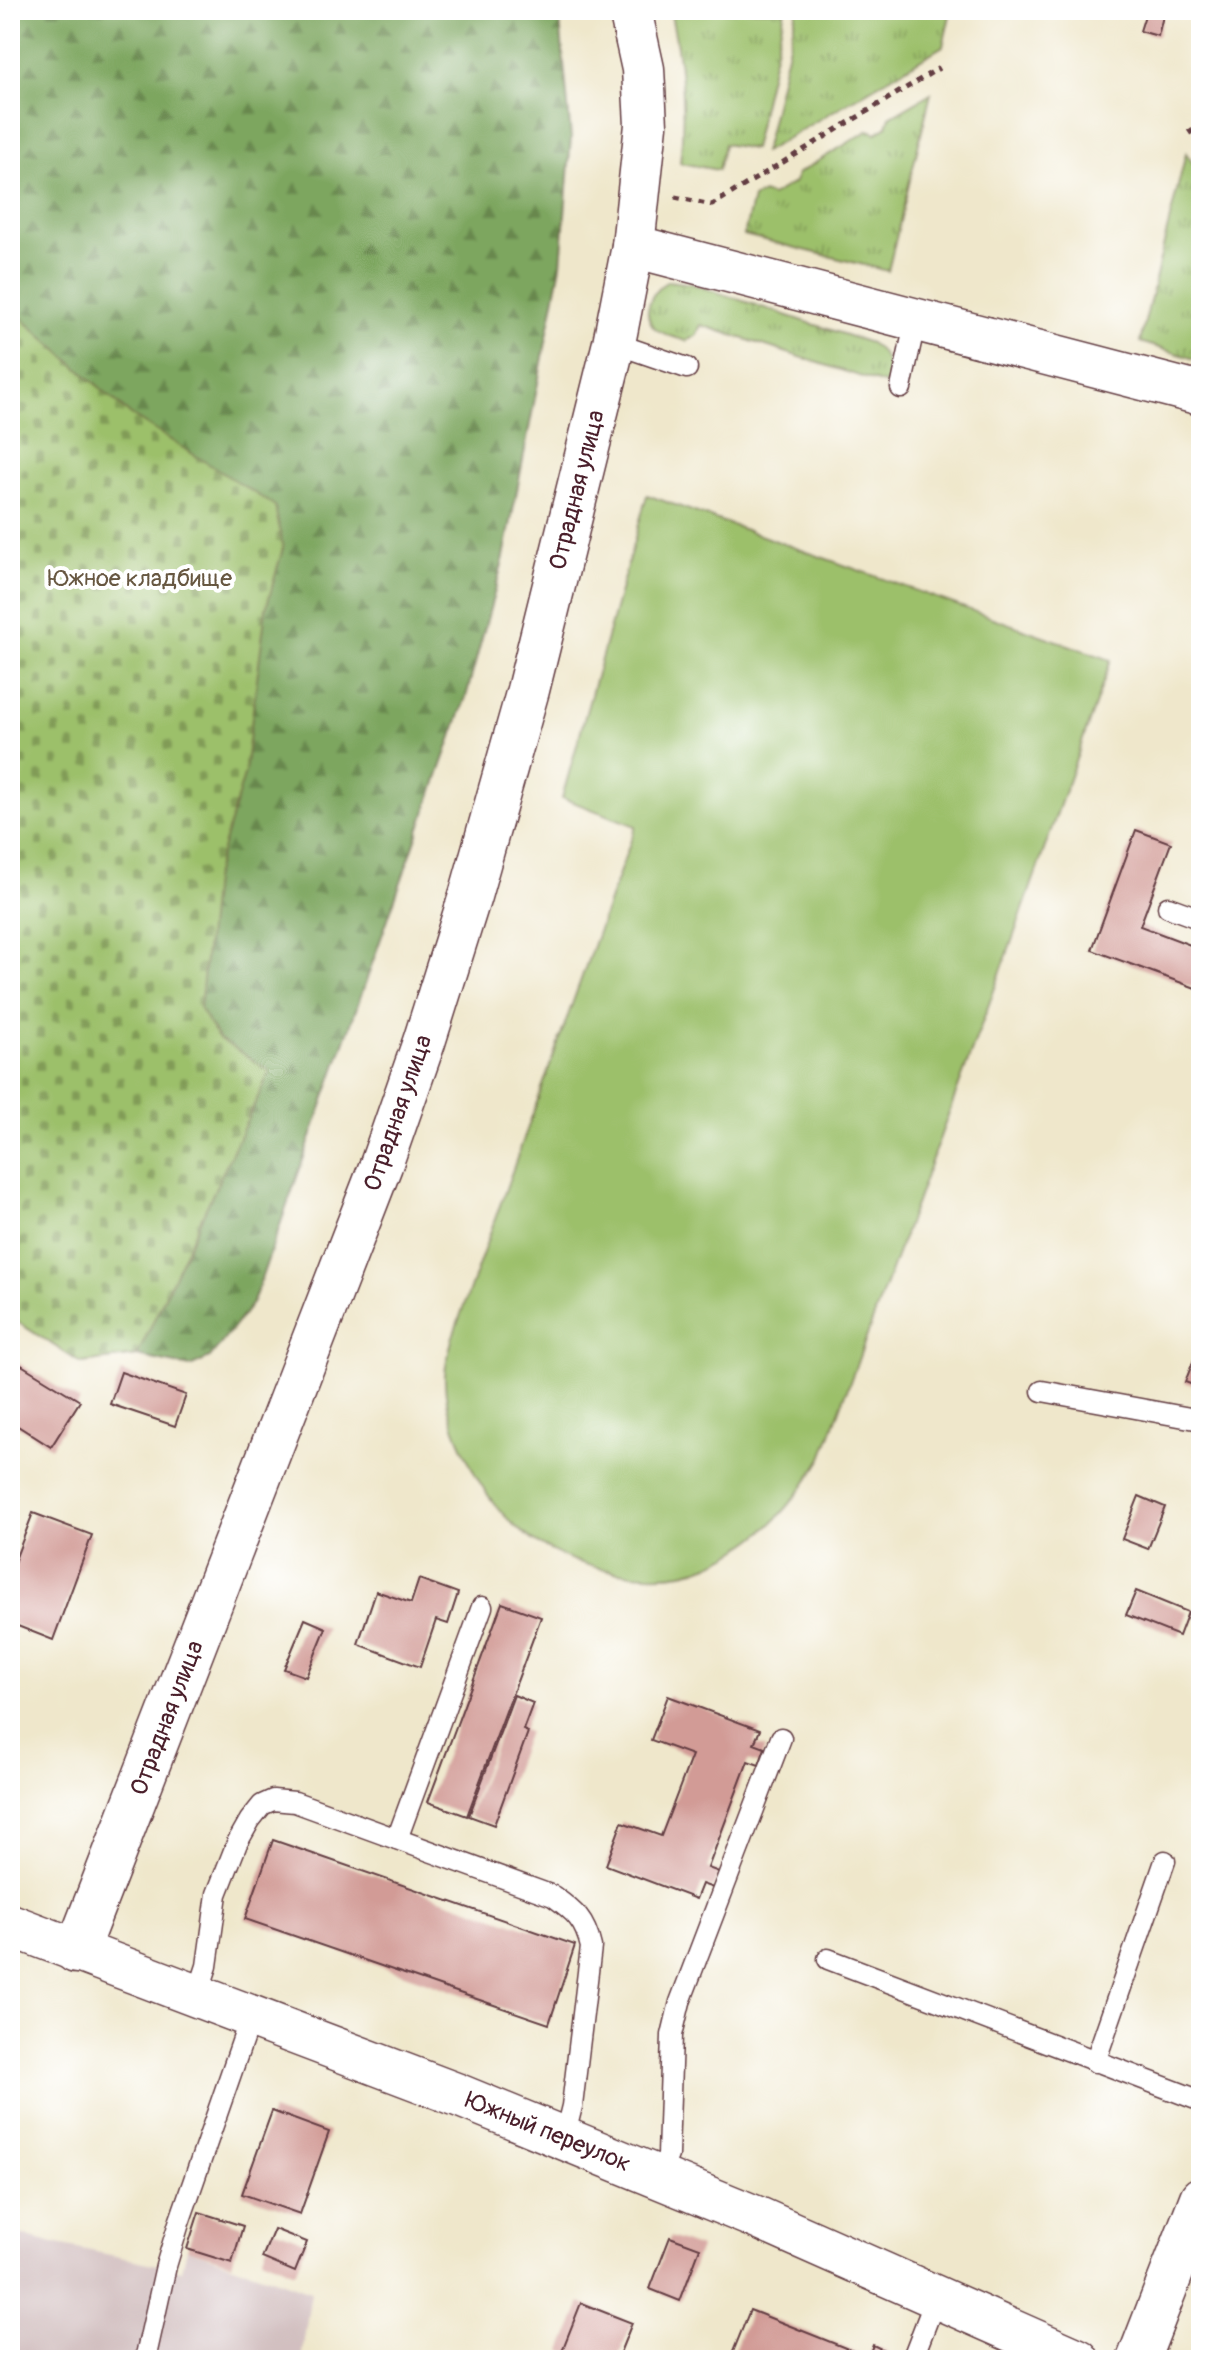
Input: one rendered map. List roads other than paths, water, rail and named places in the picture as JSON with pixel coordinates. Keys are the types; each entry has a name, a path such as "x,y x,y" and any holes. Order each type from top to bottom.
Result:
{"street":[{"name":"Отрадная улица","path":"76,1952 381,1165 470,896 528,690 614,343 633,246 646,125 643,69 630,10"},
{"path":"633,246 1201,394"},
{"name":"Южный переулок","path":"10,1925 564,2138 1078,2360"},
{"path":"1138,2360 1201,2198"}],"lane":[{"path":"901,388 916,319"},
{"path":"614,343 687,368"},
{"path":"1168,907 1201,919"},
{"path":"1042,1391 1201,1420"},
{"path":"397,1839 482,1607"},
{"path":"659,2177 668,2155 672,2035 680,2002 781,1738"},
{"path":"197,1996 207,1966 217,1894 237,1843 262,1805 273,1800 295,1802 553,1896 574,1911 587,1929 591,1947 572,2106 564,2138"},
{"path":"1095,2062 1165,1861"},
{"path":"828,1959 1201,2101"},
{"path":"145,2360 179,2223 251,2016"},
{"path":"912,2360 936,2298"}],"park label":[{"name":"Южное кладбище","path":"140,578"}]}
